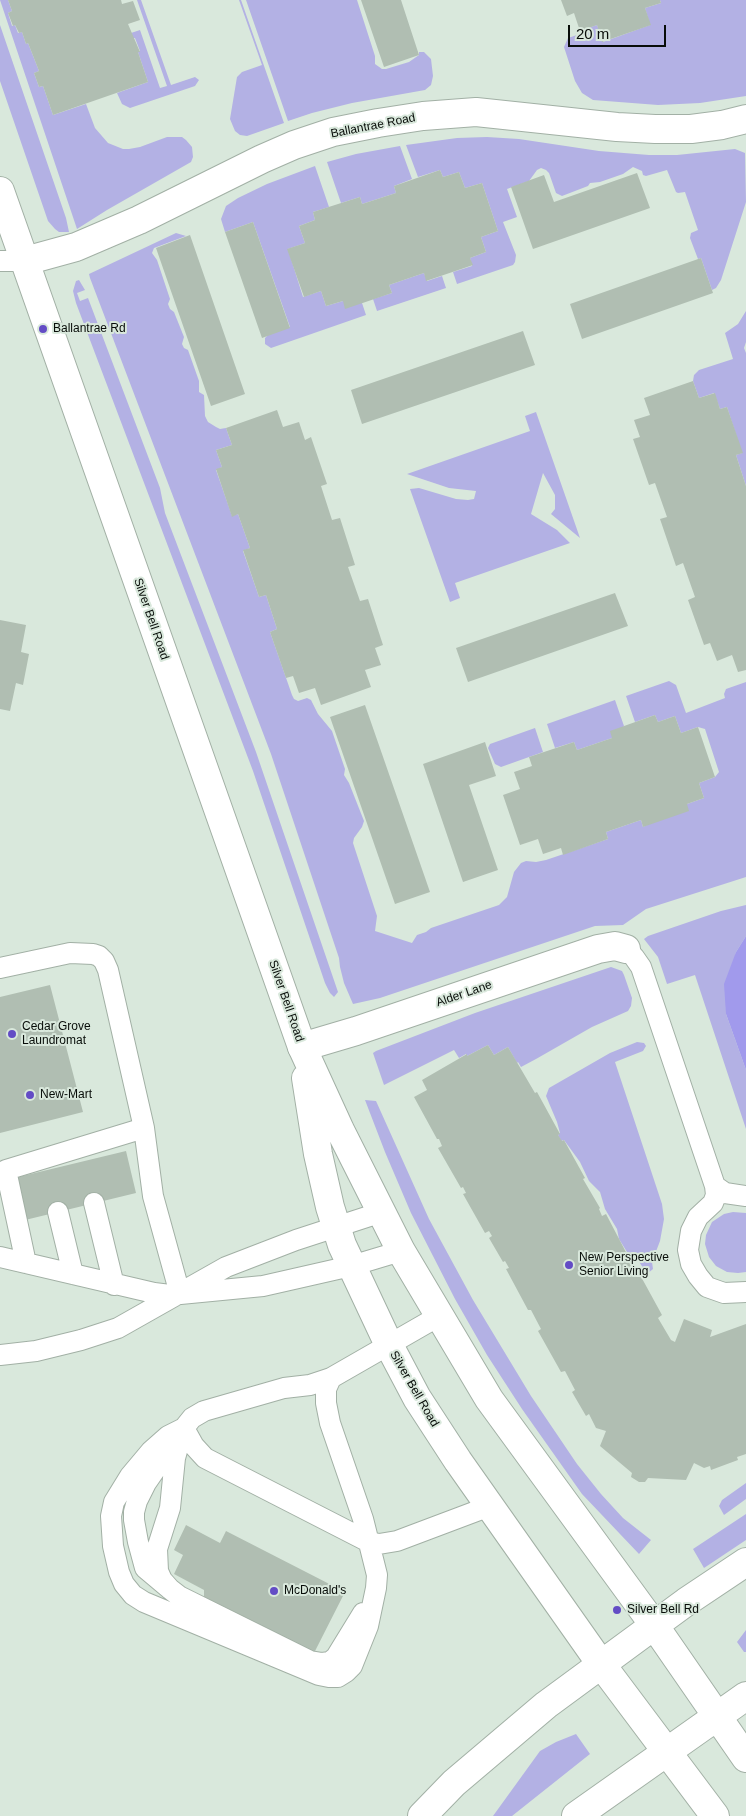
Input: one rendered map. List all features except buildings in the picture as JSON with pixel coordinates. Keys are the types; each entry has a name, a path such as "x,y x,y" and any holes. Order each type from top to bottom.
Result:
{"street":[{"name":"Ballantrae Road","path":"12,261 76,247 139,220 294,145 333,132 378,123 423,116 476,112 617,127 655,129 690,129 722,125 746,119"},
{"name":"Silver Bell Road","path":"0,191 12,261 302,1047 340,1130 401,1251 489,1399 654,1625 746,1758"},
{"name":"Alder Lane","path":"302,1047 356,1031 598,949 615,946 626,949"},
{"name":"Silver Bell Road","path":"302,1047 318,1154 330,1207 351,1266 389,1346 417,1398 490,1506 601,1664 715,1816"},
{"path":"422,1816 454,1783 546,1705 686,1602 746,1562"},
{"path":"576,1816 746,1696"}],"lane":[{"path":"626,949 634,956 640,967 715,1186 716,1195 713,1203 698,1217 692,1226 688,1244 689,1258 698,1276 707,1287 724,1293 746,1292"},
{"path":"0,968 70,953 93,954 99,956 104,961 108,970 144,1128 153,1196 180,1294"},
{"path":"26,1264 6,1170 47,1163 82,1153 144,1128"},
{"path":"715,1186 725,1193 746,1196"},
{"path":"94,1203 114,1285"},
{"path":"58,1212 73,1274"},
{"path":"0,1354 45,1349 118,1328 226,1267 296,1240 382,1212"},
{"path":"0,1257 114,1285 170,1295 263,1286 351,1266 401,1251"},
{"path":"369,1542 374,1568 372,1584 363,1613 342,1650 330,1662 322,1663 310,1660 179,1596 170,1589 145,1568 135,1528 134,1512 137,1500 146,1482 192,1418 204,1411 284,1388 310,1385 331,1378 438,1316"},
{"path":"184,1428 168,1436 151,1450 130,1476 114,1502 111,1516 113,1546 124,1584 133,1595 144,1602 319,1676 338,1677 352,1666 368,1626 374,1605 377,1575 356,1498 330,1423 326,1402 326,1389 331,1378"},
{"path":"184,1428 194,1446 205,1458 369,1542 379,1544 397,1541 490,1506"},
{"path":"170,1589 162,1580 158,1571 157,1549 170,1508 174,1458 184,1428"}],"shaded area":[{"path":"0,0 8,0 12,11 8,13 12,26 15,25 18,33 22,32 26,44 28,43 39,71 34,73 39,87 43,86 53,115 86,104 95,128 108,143 123,149 129,149 167,137 182,137 192,147 193,157 191,162 77,229"},
{"path":"137,0 141,0 171,85 195,77 199,80 195,86 130,108 122,104 117,93 148,82 138,52 140,51 131,33 140,30 160,88 167,86"},
{"path":"239,0 241,0 284,123 247,136 240,135 235,131 230,119 237,77 242,72 262,65"},
{"path":"246,0 357,0 375,56 375,64 382,69 386,69 409,62 419,55 419,52 424,52 431,59 433,76 431,85 425,90 352,103 288,121"},
{"path":"660,0 746,0 746,96 700,103 658,105 593,100 582,93 575,81 564,47 568,38 589,31 588,28 597,25 603,42 650,25 645,8 661,3"},
{"path":"0,25 66,218 69,232 59,232 48,221 0,81"},
{"path":"457,138 519,139 599,151 649,155 677,155 735,149 745,153 746,202 721,280 716,288 712,290 701,258 698,259 690,238 691,233 698,230 685,192 676,192 667,170 646,176 643,175 642,171 633,167 623,174 600,182 590,183 588,186 562,196 556,193 549,173 541,168 537,170 529,181 507,189 517,217 503,222 516,255 515,262 513,265 457,284 453,272 472,266 470,258 486,252 481,237 498,231 482,183 465,188 459,172 443,177 440,170 418,177 406,145"},
{"path":"400,146 412,179 394,186 396,193 362,204 360,197 341,203 327,162 356,154"},
{"path":"315,166 329,207 313,212 315,220 299,226 305,243 288,249 303,297 321,291 326,306 343,301 362,303 366,315 271,348 265,344 265,338 268,335 290,327 253,222 225,232 221,219 226,206 238,198 267,184"},
{"path":"176,233 186,236 154,248 152,253 157,260 170,299 168,304 174,312 184,337 182,344 188,350 199,381 199,392 204,395 205,416 208,422 216,427 220,429 226,428 232,445 216,450 222,467 216,470 232,516 238,514 250,548 243,551 259,597 266,595 277,629 270,632 292,695 298,701 307,698 311,700 318,714 332,731 345,769 344,775 364,821 353,843 377,916 375,931 412,943 417,935 431,928 499,905 507,897 514,872 521,863 546,860 608,839 606,832 641,820 643,827 687,804 704,798 699,783 715,777 719,772 705,729 698,727 681,733 675,716 658,722 655,715 635,722 626,696 669,681 676,685 686,713 725,698 726,689 746,682 746,877 646,909 623,925 595,926 380,998 353,1004 344,983 339,958 271,754 89,274"},
{"path":"424,273 427,281 442,276 446,288 377,311 373,299 392,293 389,285"},
{"path":"79,280 85,290 77,293 80,301 88,298 160,488 165,513 256,752 338,992 334,997 325,983 253,771 76,303 73,291 76,281"},
{"path":"746,311 746,342 744,348 746,353 746,486 736,455 742,453 727,407 720,409 714,393 699,398 693,381 694,375 699,370 733,359 725,333 738,324"},
{"path":"536,412 580,538 551,514 555,509 555,495 543,473 531,514 557,530 570,543 455,583 460,598 450,602 410,489 419,488 456,499 468,500 474,499 476,491 449,488 407,474 530,431 525,416"},
{"path":"615,700 624,726 612,738 577,750 574,742 555,748 547,724"},
{"path":"535,728 543,752 501,767 495,764 488,748 490,744"},
{"path":"746,905 746,936 736,952 726,1014 746,1070 746,1129 695,975 667,984 658,957 644,939 721,911"},
{"path":"746,936 746,1070 726,1014 724,984 736,952"},
{"path":"611,967 622,971 624,975 632,998 628,1011 592,1027 521,1067 508,1047 494,1055 488,1045 459,1058 454,1050 384,1085 373,1053 376,1051 475,1013"},
{"path":"637,1042 644,1043 646,1046 643,1051 615,1062 662,1204 664,1219 660,1241 652,1262 653,1269 647,1274 636,1257 627,1252 619,1239 617,1229 605,1209 600,1192 589,1181 580,1162 564,1140 561,1141 558,1135 560,1133 557,1122 546,1096 549,1088 610,1053"},
{"path":"365,1100 376,1101 429,1219 473,1300 531,1396 577,1464 601,1494 623,1518 651,1540 639,1554 582,1494 522,1409 487,1355 455,1299 411,1213"},
{"path":"733,1212 746,1213 746,1272 727,1272 716,1266 709,1257 705,1244 706,1235 712,1222 724,1214"},
{"path":"746,1483 746,1499 724,1515 719,1506 722,1500"},
{"path":"746,1514 746,1540 704,1568 693,1549"},
{"path":"746,1630 746,1652 744,1652 737,1642"},
{"path":"576,1734 590,1754 512,1816 493,1816 540,1751"}],"place":[{"name":"Ballantrae Rd","path":"43,329"},
{"name":"Cedar Grove Laundromat","path":"12,1034"},
{"name":"New-Mart","path":"30,1095"},
{"name":"New Perspective Senior Living","path":"569,1265"},
{"name":"McDonald's","path":"274,1591"},
{"name":"Silver Bell Rd","path":"617,1610"}]}
